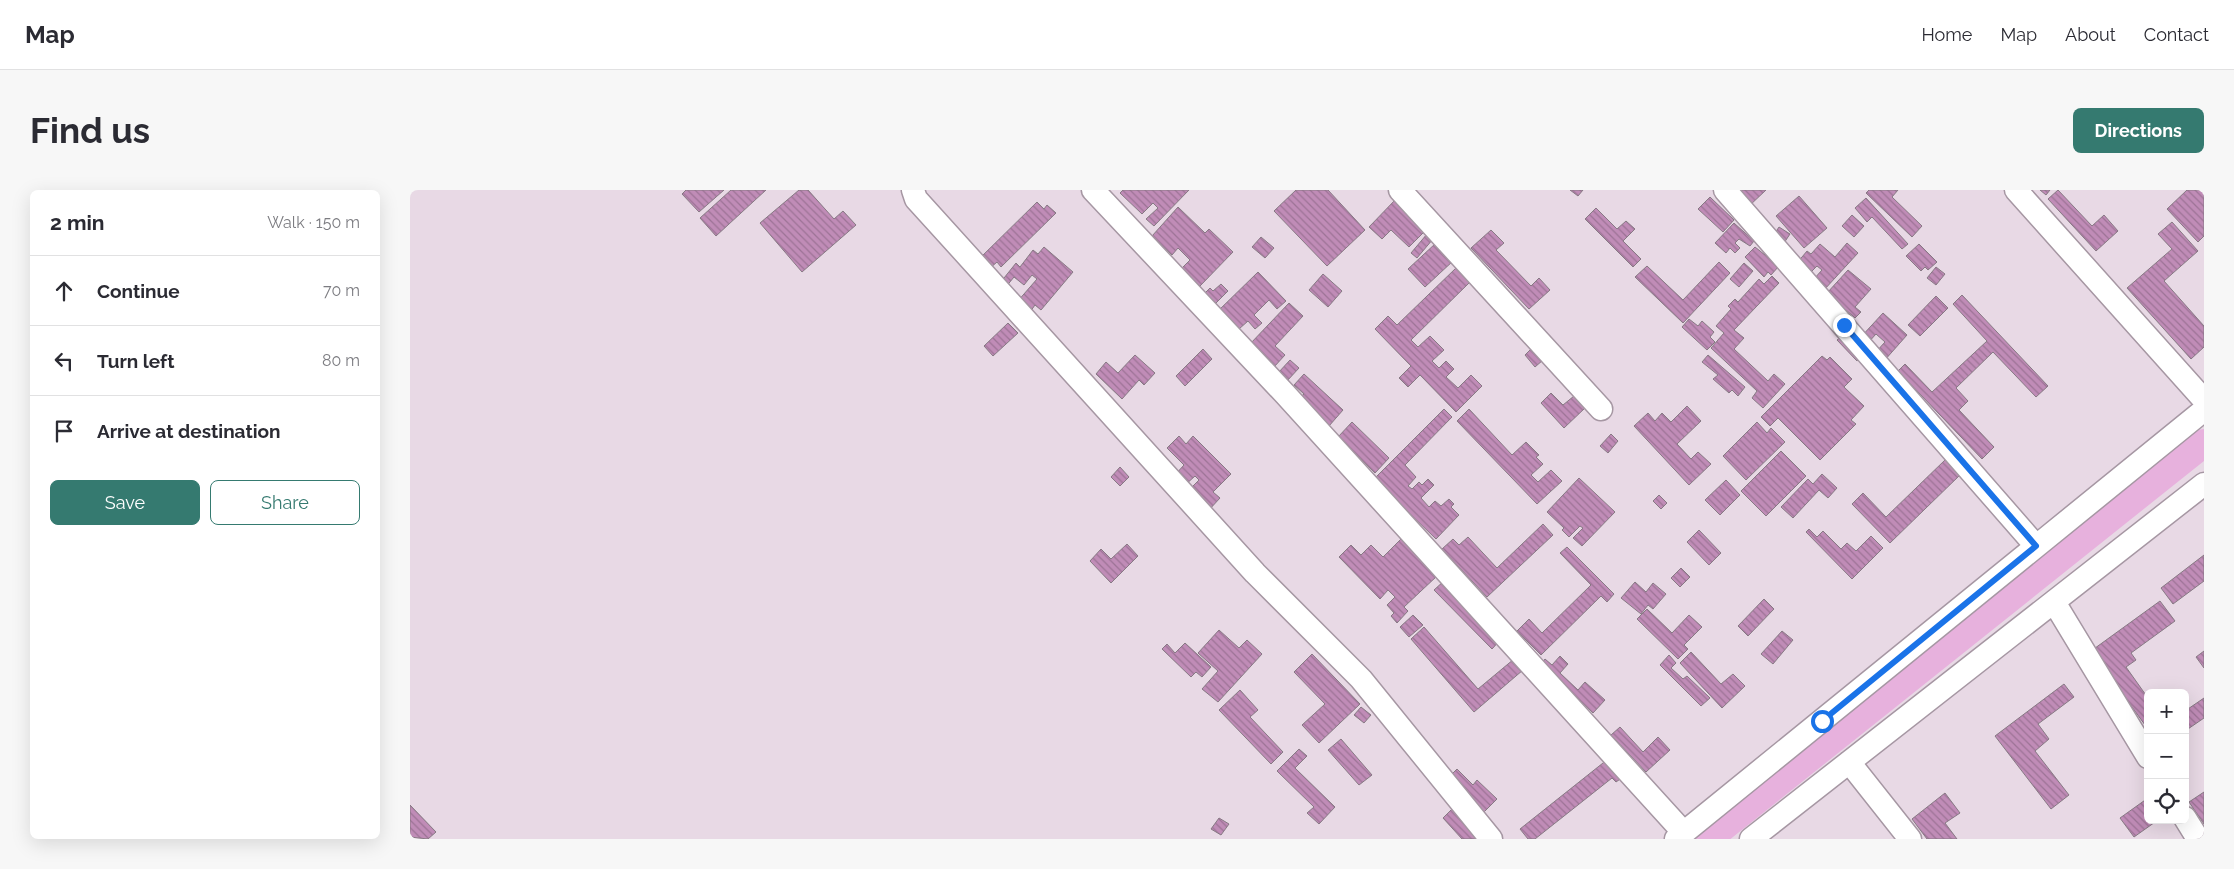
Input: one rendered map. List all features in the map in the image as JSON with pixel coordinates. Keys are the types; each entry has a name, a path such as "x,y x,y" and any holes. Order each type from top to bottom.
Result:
{"street":[{"path":"913,190 916,198 1255,573 1362,679 1491,839"},
{"path":"1093,190 1285,394 1680,836 2204,410"},
{"path":"1400,190 1601,409"},
{"path":"1725,190 2036,546"},
{"path":"2016,190 2204,400"},
{"path":"1751,839 2054,602 2202,492"},
{"path":"2054,602 2144,750"},
{"path":"1849,762 1910,839"},
{"path":"2189,824 2198,839"}],"building":[{"path":"686,190 724,190 699,212 682,194"},
{"path":"731,190 766,190 716,236 700,218"},
{"path":"799,190 808,190 834,219 843,211 856,225 802,272 760,223"},
{"path":"1123,190 1189,190 1154,226 1146,219 1158,208 1153,203 1142,214 1120,193"},
{"path":"1296,190 1328,190 1365,230 1327,266 1274,211"},
{"path":"1570,190 1583,190 1578,196"},
{"path":"1731,190 1766,190 1748,207"},
{"path":"1869,190 1898,190 1892,197 1922,226 1912,237 1866,193"},
{"path":"2040,190 2050,190 2046,195"},
{"path":"2058,190 2092,226 2104,215 2118,231 2096,251 2048,199"},
{"path":"2187,190 2204,190 2204,236 2198,242 2167,209"},
{"path":"1799,196 1827,228 1804,248 1776,216"},
{"path":"1710,197 1734,220 1723,232 1698,209"},
{"path":"1866,198 1908,244 1902,249 1872,217 1867,222 1855,208"},
{"path":"1396,199 1428,228 1409,247 1391,230 1382,239 1369,227"},
{"path":"1037,202 1044,209 1047,205 1056,213 1001,267 997,262 989,269 979,259"},
{"path":"1178,207 1205,233 1209,229 1233,252 1200,286 1182,268 1190,260 1178,248 1172,255 1152,236"},
{"path":"1596,208 1617,229 1626,221 1635,229 1623,241 1641,259 1633,267 1585,219"},
{"path":"1852,215 1864,226 1854,237 1842,226"},
{"path":"2172,222 2198,251 2164,281 2204,326 2204,347 2191,359 2127,288 2172,249 2158,234"},
{"path":"1734,223 1754,241 1750,246 1739,239 1735,243 1740,248 1735,253 1730,248 1726,253 1715,243"},
{"path":"1779,227 1790,234 1784,243 1773,236"},
{"path":"1491,230 1504,243 1496,250 1531,286 1539,278 1550,290 1529,309 1471,248"},
{"path":"1427,234 1433,239 1417,258 1411,253"},
{"path":"1261,237 1274,248 1265,258 1252,247"},
{"path":"1436,243 1453,261 1425,287 1408,269"},
{"path":"1847,243 1858,253 1824,290 1813,280 1822,270 1817,266 1809,274 1797,263 1807,251 1811,254 1820,244 1835,257"},
{"path":"1919,244 1937,262 1928,270 1925,267 1921,271 1906,256"},
{"path":"1044,247 1073,272 1041,310 1035,305 1030,312 1017,302 1037,279 1032,275 1024,285 1014,277 1005,288 1000,283 1016,263 1020,267 1033,250 1038,254"},
{"path":"1755,247 1779,266 1771,275 1768,272 1764,277 1745,257"},
{"path":"1719,262 1730,273 1683,323 1635,277 1647,266 1683,300"},
{"path":"1744,263 1753,271 1739,287 1730,279"},
{"path":"1936,267 1945,274 1936,285 1927,278"},
{"path":"1456,268 1470,282 1411,340 1418,347 1430,336 1444,350 1432,361 1439,368 1446,361 1454,369 1446,377 1458,388 1471,375 1482,386 1456,412 1420,375 1408,387 1399,378 1411,366 1375,329 1388,316 1397,325"},
{"path":"1848,270 1871,289 1855,307 1861,312 1855,318 1827,293"},
{"path":"1258,272 1286,301 1277,309 1269,300 1254,315 1262,323 1255,329 1248,321 1239,329 1217,312"},
{"path":"1323,274 1342,291 1328,307 1309,290"},
{"path":"1772,276 1779,283 1734,330 1744,338 1734,349 1768,381 1774,374 1785,384 1763,408 1752,398 1757,391 1711,348 1724,333 1716,326 1731,309 1728,306 1735,299 1738,302 1759,279 1764,284"},
{"path":"1221,284 1228,291 1216,303 1205,293 1210,288 1213,291"},
{"path":"1962,295 2048,386 2036,397 1993,352 1956,388 1968,401 1959,410 1994,447 1982,459 1898,371 1905,364 1932,392 1987,341 1953,304"},
{"path":"1936,296 1948,308 1920,336 1908,325"},
{"path":"1289,303 1303,316 1275,346 1285,355 1274,367 1250,344"},
{"path":"1883,313 1907,335 1884,361 1875,353 1885,342 1876,334 1867,344 1860,338"},
{"path":"1689,319 1698,326 1702,321 1714,332 1710,337 1715,342 1707,350 1682,327"},
{"path":"1008,323 1018,333 993,356 984,346"},
{"path":"1844,334 1864,355 1857,361 1837,340"},
{"path":"1532,348 1543,360 1535,367 1525,355"},
{"path":"1203,349 1212,359 1185,386 1176,376"},
{"path":"1135,355 1155,373 1144,385 1139,380 1122,399 1096,374 1106,362 1118,373"},
{"path":"1708,355 1745,387 1738,396 1732,390 1729,393 1713,379 1718,375 1702,362"},
{"path":"1822,356 1827,360 1830,357 1852,379 1844,387 1864,406 1851,420 1856,424 1820,460 1778,418 1770,426 1761,417"},
{"path":"1290,360 1299,368 1287,381 1278,373"},
{"path":"1304,374 1343,410 1329,426 1299,398 1304,394 1294,385"},
{"path":"1551,393 1563,405 1574,396 1585,408 1564,428 1541,403"},
{"path":"1687,406 1701,421 1677,444 1691,459 1698,452 1711,464 1689,485 1634,426 1648,413 1655,421 1662,413 1671,422"},
{"path":"1444,409 1452,417 1405,465 1416,477 1408,486 1412,489 1419,482 1422,485 1428,479 1434,485 1421,498 1429,507 1435,501 1441,506 1449,499 1454,504 1451,507 1459,515 1436,539 1374,479"},
{"path":"1469,409 1512,455 1526,442 1539,455 1536,457 1543,464 1531,475 1538,482 1551,470 1562,481 1537,504 1457,421"},
{"path":"1352,422 1389,458 1375,473 1338,437"},
{"path":"1757,422 1767,433 1771,428 1785,442 1746,480 1723,456"},
{"path":"1611,434 1618,441 1608,453 1600,446"},
{"path":"1179,436 1186,444 1193,436 1231,474 1213,492 1220,498 1208,511 1188,491 1199,480 1195,476 1184,486 1174,476 1184,465 1167,448"},
{"path":"1781,451 1806,476 1766,516 1741,491"},
{"path":"1945,460 1960,475 1890,543 1852,504 1863,493 1886,517"},
{"path":"1120,467 1129,477 1120,486 1111,477"},
{"path":"1822,474 1837,488 1828,498 1819,490 1793,518 1781,507 1808,479 1813,484"},
{"path":"1579,478 1615,512 1582,546 1573,538 1583,528 1580,526 1569,537 1562,530 1564,528 1547,512"},
{"path":"1726,480 1740,495 1720,515 1705,500"},
{"path":"1659,495 1667,503 1661,509 1653,501"},
{"path":"1543,524 1553,535 1487,597 1442,549 1453,539 1459,545 1468,537 1497,568"},
{"path":"1809,529 1817,537 1823,531 1841,549 1847,543 1856,551 1871,536 1883,548 1852,579 1806,532"},
{"path":"1699,530 1721,553 1709,565 1687,542"},
{"path":"1401,539 1437,576 1404,607 1408,611 1397,623 1391,616 1394,613 1387,605 1395,597 1388,590 1380,599 1339,557 1351,545 1361,555 1371,545 1383,557"},
{"path":"1127,544 1138,556 1111,583 1090,561 1101,549 1111,559"},
{"path":"1567,547 1614,594 1607,602 1601,596 1541,655 1517,631 1529,619 1542,633 1591,585 1560,553"},
{"path":"2204,555 2204,581 2173,604 2161,588"},
{"path":"1681,568 1690,577 1680,587 1671,578"},
{"path":"1445,580 1502,638 1492,649 1434,590"},
{"path":"1635,582 1646,592 1653,583 1666,594 1653,609 1648,605 1641,614 1621,598"},
{"path":"1764,599 1774,609 1748,636 1738,626"},
{"path":"2160,601 2175,621 2131,653 2136,660 2126,667 2144,692 2144,724 2091,651"},
{"path":"1647,609 1672,633 1689,615 1702,627 1684,645 1688,649 1678,659 1637,619"},
{"path":"1413,615 1423,625 1409,637 1400,627"},
{"path":"1424,627 1478,689 1514,659 1523,670 1474,712 1411,639"},
{"path":"1219,630 1239,648 1247,640 1262,654 1218,702 1202,689 1218,671 1198,653"},
{"path":"1782,631 1793,640 1773,664 1761,654"},
{"path":"1185,643 1211,667 1202,677 1196,672 1191,677 1162,649 1167,644 1175,653"},
{"path":"2204,651 2204,668 2196,657"},
{"path":"1691,652 1721,684 1733,674 1745,686 1722,708 1680,663"},
{"path":"1312,654 1360,704 1319,743 1302,725 1325,704 1294,672"},
{"path":"1669,655 1676,663 1671,668 1683,679 1687,676 1710,698 1701,706 1660,665"},
{"path":"1560,656 1568,664 1560,673 1578,690 1585,682 1605,700 1593,713 1541,664 1545,659 1552,665"},
{"path":"2064,684 2074,697 2038,724 2049,739 2035,751 2069,795 2051,809 1995,736"},
{"path":"1240,690 1258,710 1250,717 1283,752 1271,764 1219,710"},
{"path":"2204,698 2204,718 2189,728 2189,708"},
{"path":"1361,707 1371,715 1364,723 1354,715"},
{"path":"1620,727 1643,752 1658,737 1670,750 1646,772 1611,735"},
{"path":"1341,739 1372,775 1359,785 1328,750"},
{"path":"1299,749 1307,756 1295,768 1335,807 1319,824 1307,813 1314,807 1277,771"},
{"path":"1608,759 1623,777 1616,782 1612,778 1535,839 1528,839 1520,829"},
{"path":"1457,769 1473,785 1477,780 1497,799 1484,812 1449,777"},
{"path":"2204,792 2204,824 2189,802"},
{"path":"1945,793 1960,813 1945,823 1957,839 1927,839 1912,819"},
{"path":"2144,801 2144,824 2152,824 2134,837 2120,818"},
{"path":"410,805 436,832 428,839 410,837"},
{"path":"1452,809 1481,839 1462,839 1443,818"},
{"path":"1219,818 1229,824 1221,835 1211,829"}],"waterway":[{"path":"1708,839 2204,443"}],"route":[{"path":"1822,721 2036,546 1844,325"}]}
